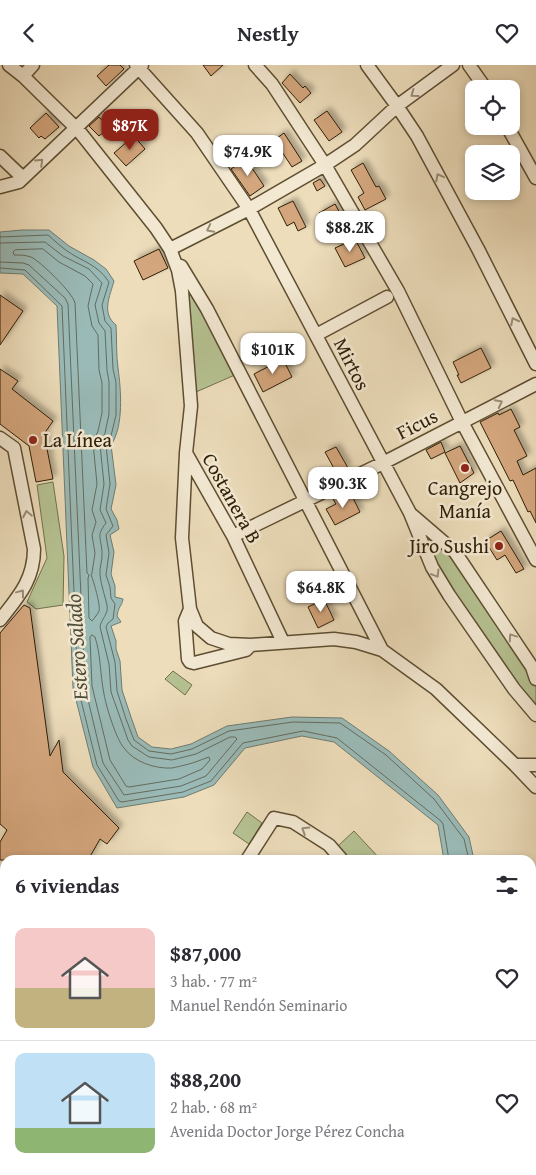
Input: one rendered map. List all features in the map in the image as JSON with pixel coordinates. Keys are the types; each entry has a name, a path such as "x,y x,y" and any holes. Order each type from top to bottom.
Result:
{"street":[{"path":"9,65 23,76 75,127 156,228 170,249 207,309 382,650"},
{"path":"23,76 33,65"},
{"path":"255,65 272,84 325,165 398,291 462,422 536,560"},
{"path":"367,65 417,136 536,364"},
{"path":"170,249 249,209 325,165 354,145 397,106 453,65"},
{"path":"469,65 480,80"},
{"path":"0,187 15,184 23,178 139,66"},
{"name":"Mirtos","path":"139,66 197,133 249,209 410,513 429,561 449,595 518,695 536,715"},
{"path":"512,135 536,178"},
{"path":"0,157 23,178"},
{"path":"170,249 180,279 191,406 186,453 182,538 190,609 196,626 211,639 229,644 251,645 334,639 356,642 382,650 436,689 536,787"},
{"path":"316,335 387,297"},
{"name":"Ficus","path":"233,536 383,463 536,384"},
{"path":"0,437 14,448 34,549 34,562 26,587 0,620"},
{"name":"Costanera B","path":"186,453 233,536 283,642"},
{"name":"Mirtos","path":"410,513 455,552 532,667 536,679"},
{"path":"190,609 185,621 188,659 190,662 194,663 246,650 251,645"},
{"path":"515,765 536,765"},
{"path":"249,855 274,818 293,823 329,845 338,855"}],"green space":[{"path":"184,272 237,374 196,392"},
{"path":"53,482 64,556 63,605 36,609 27,602 47,558 37,485"},
{"path":"410,513 455,552 536,668 536,713 437,569"},
{"path":"173,671 192,685 185,695 165,679"},
{"path":"247,812 262,823 249,844 233,833"},
{"path":"354,831 376,855 345,855 338,846"}],"water":[{"name":"Estero Salado","path":"49,230 69,246 106,269 114,281 108,310 111,320 116,325 120,418 111,445 116,485 111,509 119,529 110,535 114,552 111,574 115,586 115,597 123,599 117,616 121,622 111,626 120,661 122,690 138,737 152,747 171,749 191,744 227,726 292,717 342,718 389,751 438,795 469,837 473,855 443,855 438,825 334,742 302,736 245,748 214,785 184,797 117,808 93,767 73,688 57,306 23,274 0,273 0,232"}],"building":[{"path":"109,65 120,65 124,69 106,86 97,76"},
{"path":"203,65 223,65 211,76"},
{"path":"290,74 303,88 305,86 311,93 300,103 282,83"},
{"path":"327,111 342,132 329,141 314,120"},
{"path":"46,113 59,127 45,139 41,136 39,138 30,128"},
{"path":"99,117 109,128 99,136 89,126"},
{"path":"284,133 302,161 292,167 274,140"},
{"path":"134,136 145,149 126,166 114,153"},
{"path":"246,159 264,186 250,196 231,169"},
{"path":"363,163 376,187 379,186 386,199 365,210 358,197 364,193 351,170"},
{"path":"320,179 325,186 317,191 313,183"},
{"path":"293,201 306,227 298,231 294,222 287,226 278,208"},
{"path":"335,204 342,217 326,225 319,213"},
{"path":"355,239 365,258 345,267 335,248"},
{"path":"159,249 168,268 143,280 134,261"},
{"path":"0,295 23,311 0,345"},
{"path":"481,348 491,368 461,383 453,362"},
{"path":"283,359 292,377 263,392 254,374"},
{"name":"La Línea","path":"0,369 18,381 12,389 53,421 44,434 53,479 36,482 29,446 0,424"},
{"path":"511,409 520,427 514,430 527,456 517,461 523,475 536,468 536,523 530,511 528,512 513,480 510,481 480,422"},
{"path":"441,442 445,452 431,459 426,450"},
{"path":"460,446 474,473 460,483 445,453"},
{"path":"336,447 348,468 337,474 325,452"},
{"path":"344,494 347,499 352,496 360,512 335,525 326,509 336,504 333,499"},
{"name":"Jiro Sushi","path":"501,531 524,569 516,573 505,555 497,560 485,541"},
{"path":"324,599 334,620 318,628 308,607"},
{"path":"24,605 30,608 50,756 59,740 63,772 119,828 107,844 100,839 91,855 0,855 0,842 7,830 0,824 0,633"}],"place":[{"name":"La Línea","path":"33,440"},
{"name":"Cangrejo Manía","path":"465,468"},
{"name":"Jiro Sushi","path":"499,546"}]}
